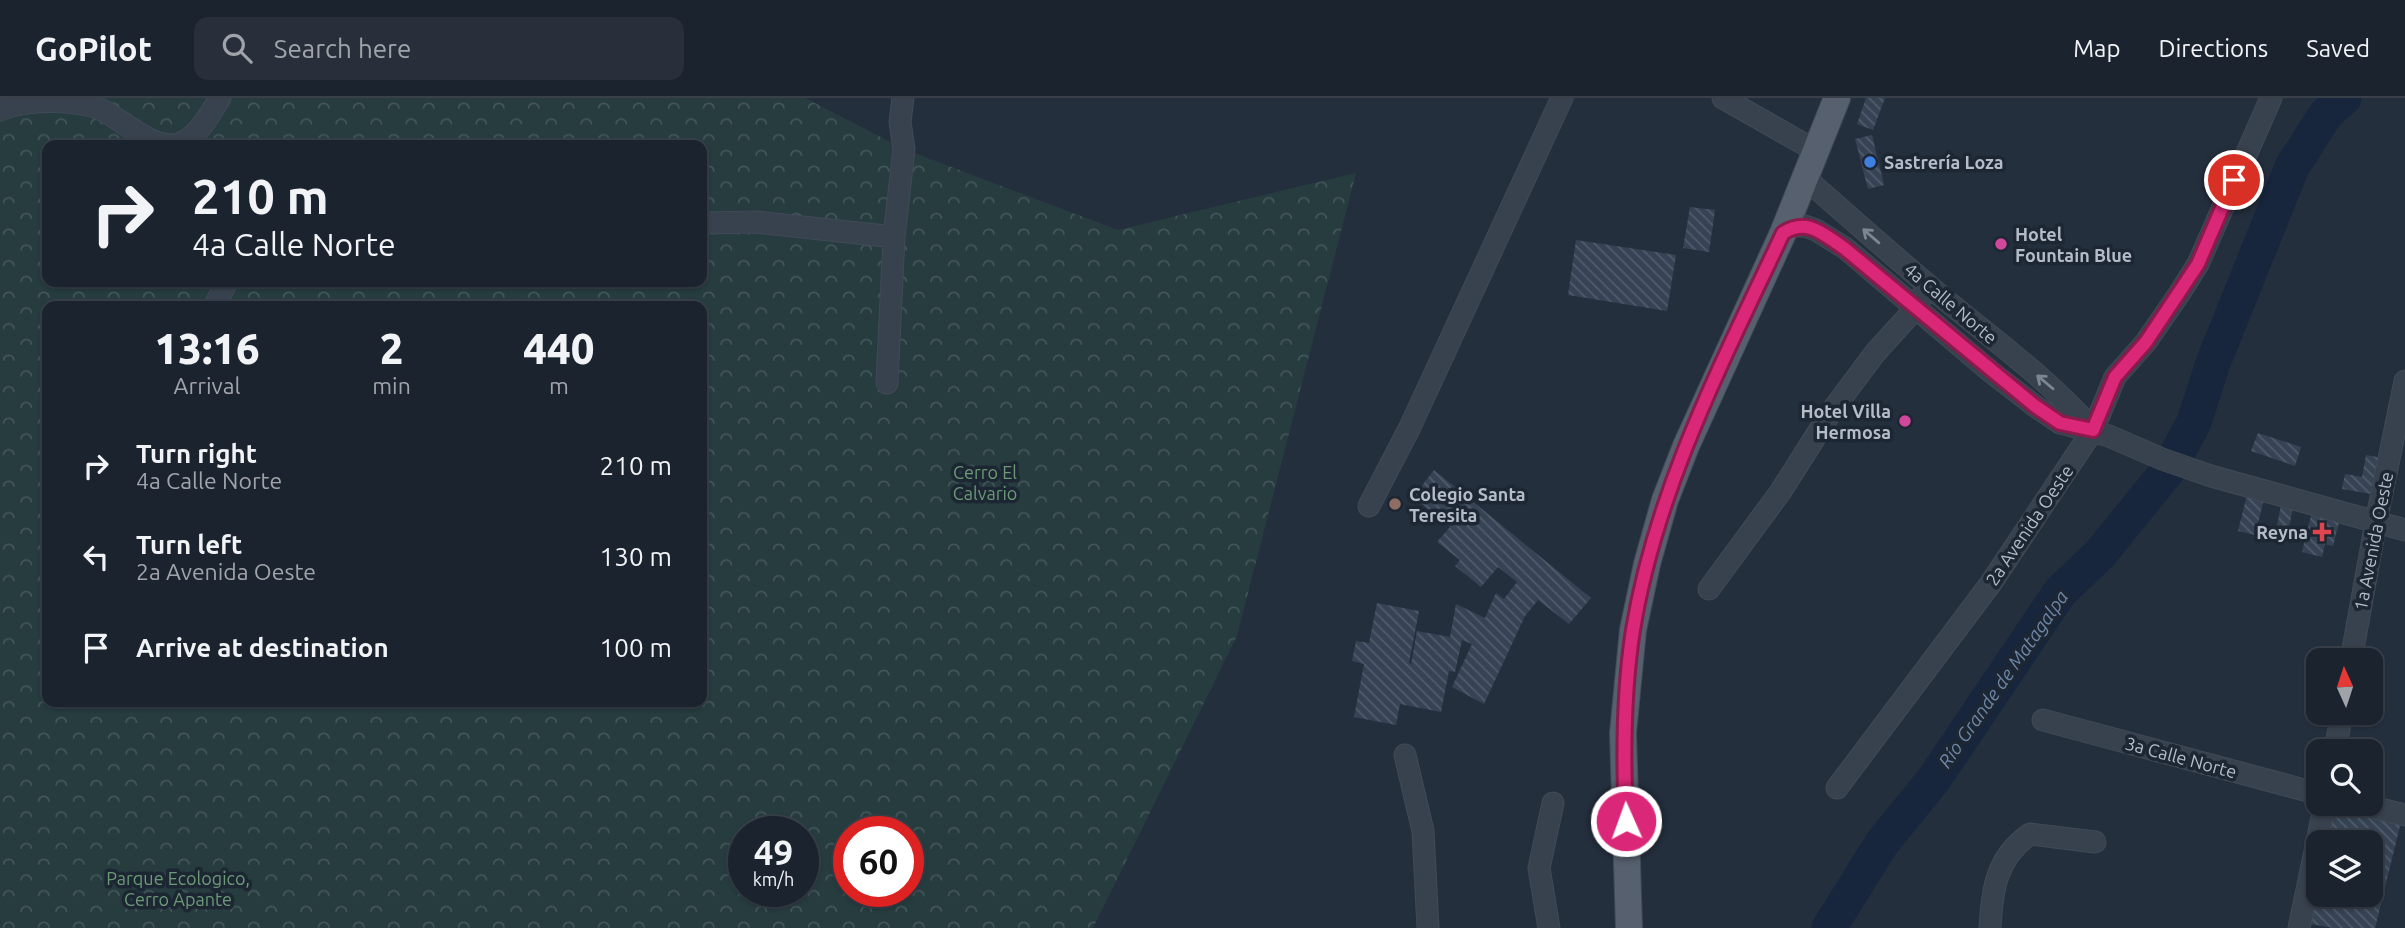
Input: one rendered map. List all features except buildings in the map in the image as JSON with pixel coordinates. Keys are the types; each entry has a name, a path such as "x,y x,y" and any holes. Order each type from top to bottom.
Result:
{"main road":[{"path":"1629,928 1623,733 1633,630 1647,564 1665,500 1686,446 1783,233 1837,98"}],"street":[{"path":"187,140 202,125 220,98"},
{"path":"887,383 894,237 904,149 901,122 903,98"},
{"path":"1369,506 1410,427 1562,98"},
{"path":"1723,98 1816,151"},
{"name":"2a Avenida Oeste","path":"1837,788 2101,433 2115,377 2146,342 2198,264 2271,98"},
{"path":"0,110 61,101 101,109 152,140"},
{"name":"4a Calle Norte","path":"1806,179 2070,403 2101,433"},
{"path":"707,223 756,222 894,237"},
{"name":"4a Calle Norte","path":"1783,233 1794,226 1805,226 1844,248 1915,309 2060,423 2101,433 2211,476 2405,530"},
{"path":"1709,589 1781,491 1831,412 1875,353 1915,309 1928,285"},
{"name":"1a Avenida Oeste","path":"2353,648 2405,381"},
{"name":"3a Calle Norte","path":"2043,720 2306,791"},
{"path":"1405,755 1423,831 1428,928"},
{"path":"1549,928 1539,868 1553,803"},
{"path":"2383,810 2405,815"},
{"path":"2299,928 2322,816"},
{"path":"1990,928 1991,896 1998,872 2015,845 2030,834 2095,842"}],"green space":[{"name":"Cerro El Calvario","path":"0,98 805,98 904,149 1118,230 1356,173 1237,636 1093,928 0,928"}],"waterway":[{"name":"Río Grande de Matagalpa","path":"1829,928 1882,843 1934,779 2060,592 2100,554 2169,469 2194,422 2213,363 2292,167 2326,114 2344,98"}],"place":[{"name":"Sastrería Loza","path":"1870,162"},
{"name":"Hotel Fountain Blue","path":"2001,244"},
{"name":"Hotel Villa Hermosa","path":"1905,421"},
{"name":"Colegio Santa Teresita","path":"1395,504"},
{"name":"Reyna","path":"2322,532"}],"route":[{"path":"1626,821 1623,733 1625,693 1633,630 1647,564 1665,500 1686,446 1783,233 1794,226 1816,230 1844,248 2035,406 2060,423 2093,430 2115,377 2146,342 2198,264 2234,180"}],"park label":[{"name":"Parque Ecologico, Cerro Apante","path":"178,888"}]}
